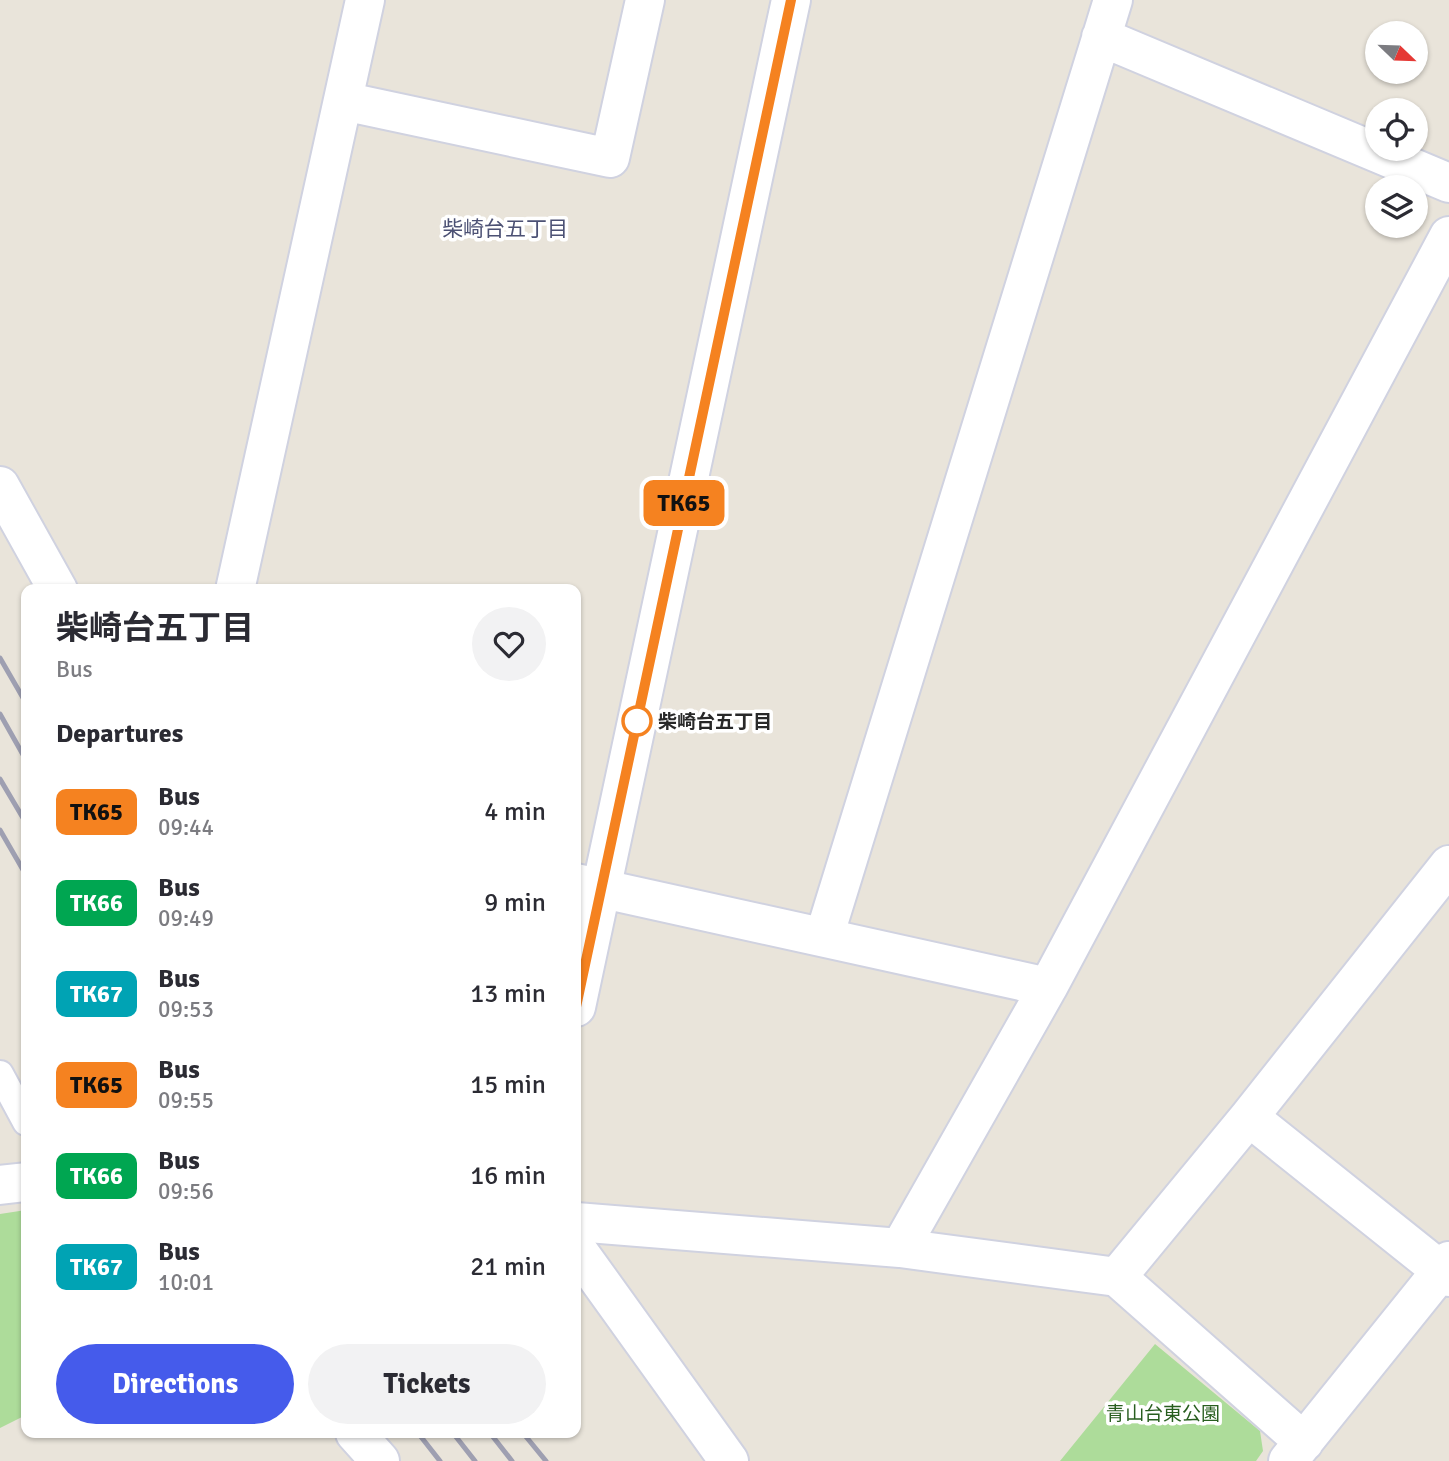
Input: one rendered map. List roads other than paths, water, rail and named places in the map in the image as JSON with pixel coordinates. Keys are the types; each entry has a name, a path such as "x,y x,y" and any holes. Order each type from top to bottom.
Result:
{"street":[{"path":"236,584 365,0"},
{"path":"343,101 610,158 645,0"},
{"path":"581,960 589,886 791,0"},
{"path":"824,937 1113,0"},
{"path":"1101,37 1449,183"},
{"path":"900,1248 1048,987 1449,236"},
{"path":"0,486 55,584"},
{"path":"1117,1278 1250,1117 1449,865"},
{"path":"589,886 1048,987"},
{"path":"581,1222 900,1248 1117,1278 1296,1452 1446,1270 1250,1117"},
{"path":"0,1185 21,1183"},
{"path":"581,1255 729,1461"},
{"path":"359,1438 380,1461"}],"lane":[{"path":"0,1074 21,1113"}],"railway":[{"path":"0,658 21,694"},
{"path":"0,714 21,751"},
{"path":"0,779 21,815"},
{"path":"0,830 21,866"},
{"path":"422,1438 440,1461"},
{"path":"457,1438 475,1461"},
{"path":"494,1438 512,1461"},
{"path":"527,1438 546,1461"}],"place":[{"name":"柴崎台五丁目","path":"637,721"}],"district":[{"name":"柴崎台五丁目","path":"505,229"}],"park label":[{"name":"青山台東公園","path":"1163,1413"}]}
